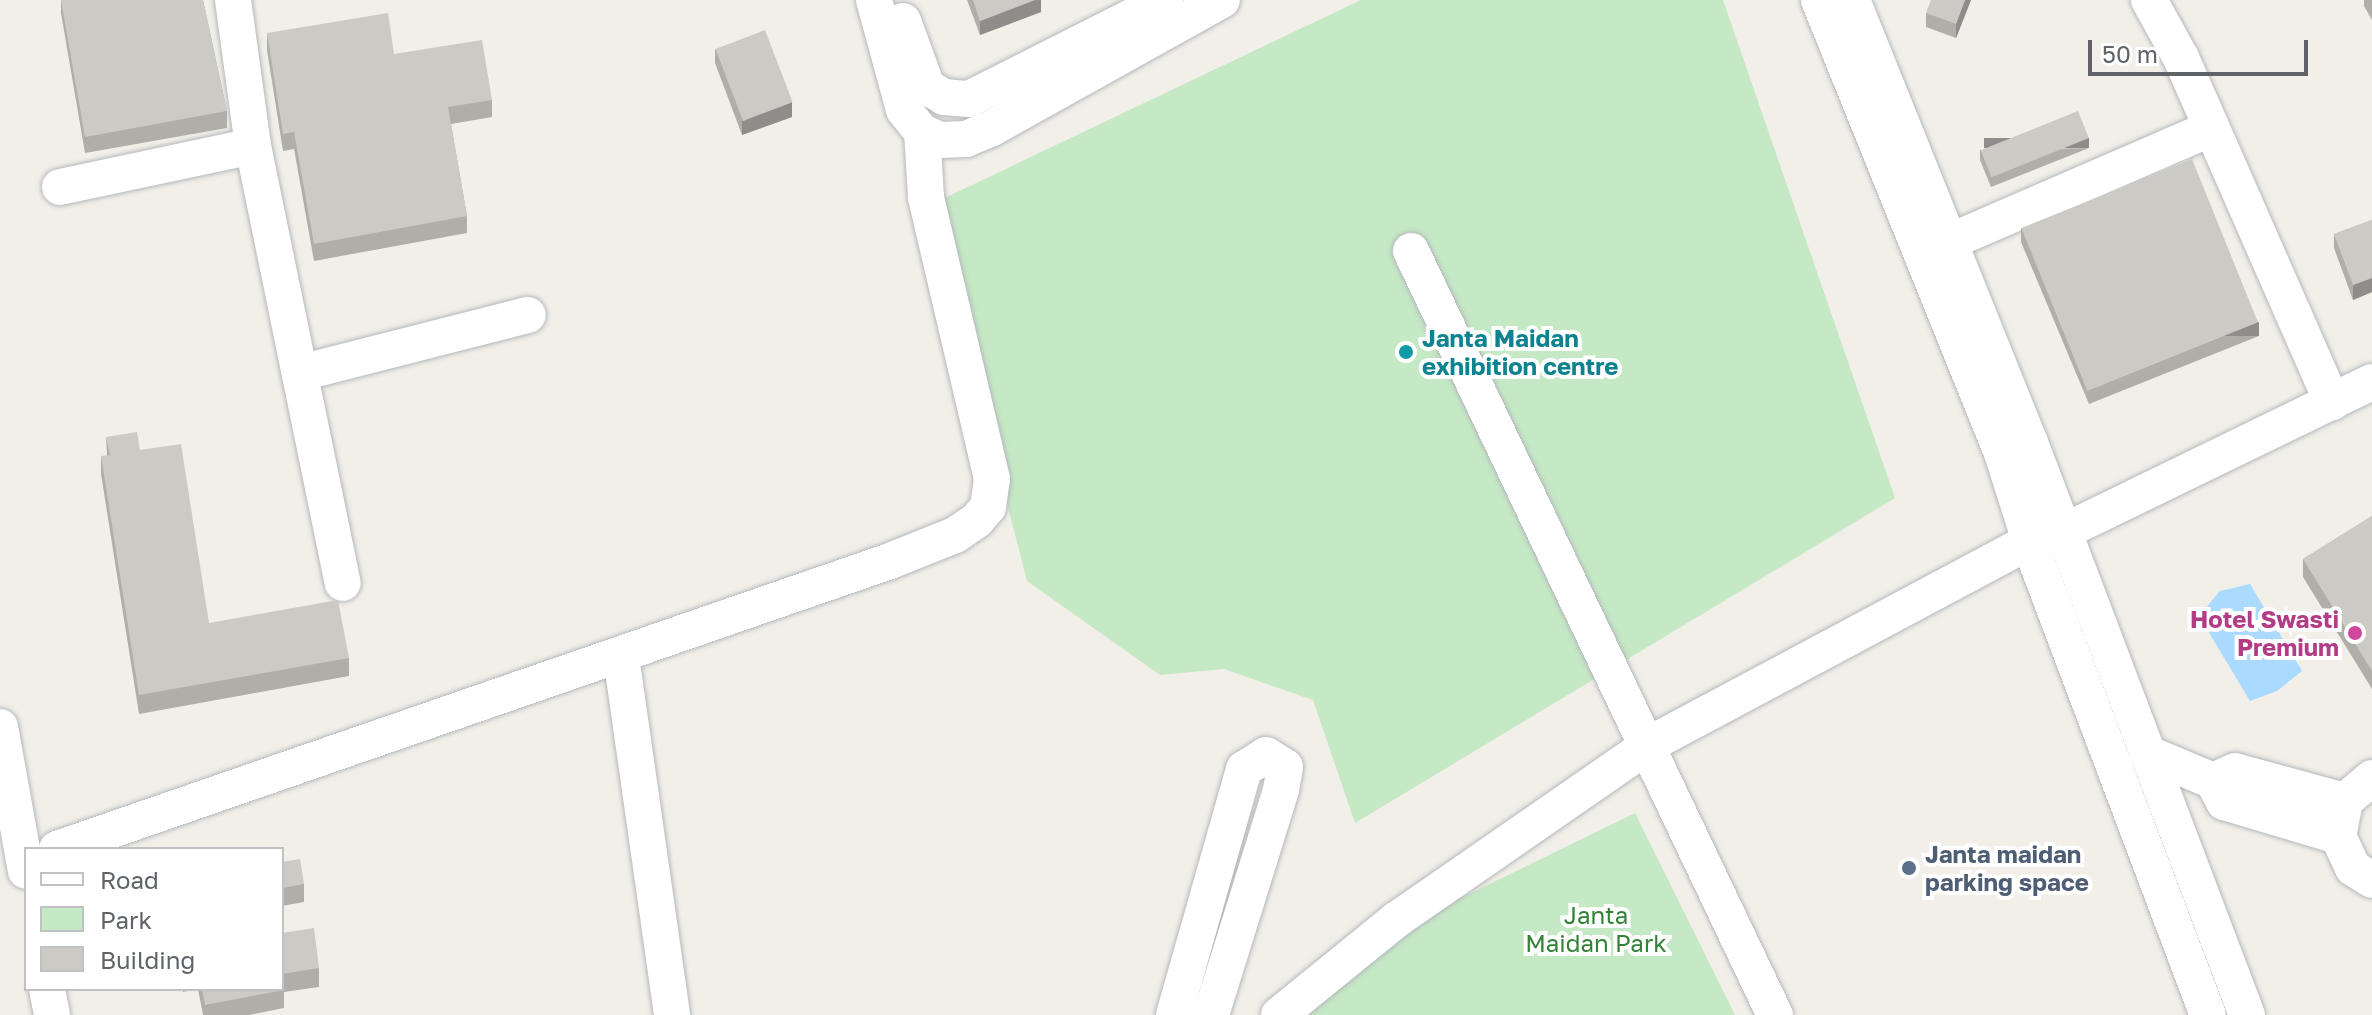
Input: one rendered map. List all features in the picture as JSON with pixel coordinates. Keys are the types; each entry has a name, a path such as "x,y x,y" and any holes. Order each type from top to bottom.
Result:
{"street":[{"path":"874,0 904,110 922,132 940,140 966,139 992,128 1222,0"},
{"path":"897,0 927,87 944,97 969,99 1165,0"},
{"path":"1819,0 2002,453 2046,537 2147,753 2247,1015"},
{"path":"1852,0 1951,241 2046,537 2208,1015"},
{"path":"2149,0 2212,128 2332,402"},
{"path":"237,1 253,146 343,583"},
{"path":"1951,241 2212,128"},
{"path":"70,847 621,656 955,535 988,507 992,479 926,197 922,132"},
{"path":"60,187 253,146"},
{"path":"1411,251 1650,744 1775,1015"},
{"path":"300,373 528,315"},
{"path":"1279,1015 1396,920 1650,744 2046,537 2372,382"},
{"path":"621,656 672,1015"},
{"path":"0,727 30,847"},
{"path":"2147,753 2213,781 2224,802 2338,836 2353,868 2372,880"},
{"path":"1174,1015 1244,769 1266,755 1285,767 1281,790 1211,1015"},
{"path":"2213,781 2235,771 2359,790 2338,836"},
{"path":"47,991 52,1015"}],"green space":[{"name":"Janta Maidan exhibition centre","path":"1361,0 1723,0 1895,498 1355,823 1313,700 1224,669 1160,675 1027,581 930,205"},
{"name":"Janta Maidan Park","path":"1635,813 1735,1015 1308,1015 1424,916"}],"water":[{"path":"2250,584 2302,671 2277,691 2250,701 2199,616 2220,591"}],"building":[{"path":"61,0 203,0 227,111 85,137"},
{"path":"973,0 1035,0 980,21"},
{"path":"1931,0 1965,0 1956,24 1926,13"},
{"path":"388,13 394,54 482,40 492,100 448,107 467,216 314,244 294,132 283,134 267,33"},
{"path":"765,30 793,102 743,121 716,49"},
{"path":"2078,111 2089,138 1992,177 1981,150"},
{"path":"2192,159 2258,322 2087,391 2021,228"},
{"path":"2372,220 2372,278 2353,285 2334,234"},
{"path":"137,432 140,450 181,444 209,623 338,600 349,658 139,695 101,456 110,455 106,437"},
{"name":"Hotel Swasti Premium","path":"2372,516 2372,671 2303,559"},
{"path":"300,859 304,884 284,888 284,862"},
{"path":"314,928 319,968 284,974 284,933"},
{"path":"202,991 279,991 205,1005"}],"place":[{"name":"Janta Maidan exhibition centre","path":"1406,352"},
{"name":"Hotel Swasti Premium","path":"2355,633"},
{"name":"Janta maidan parking space","path":"1909,868"}]}
